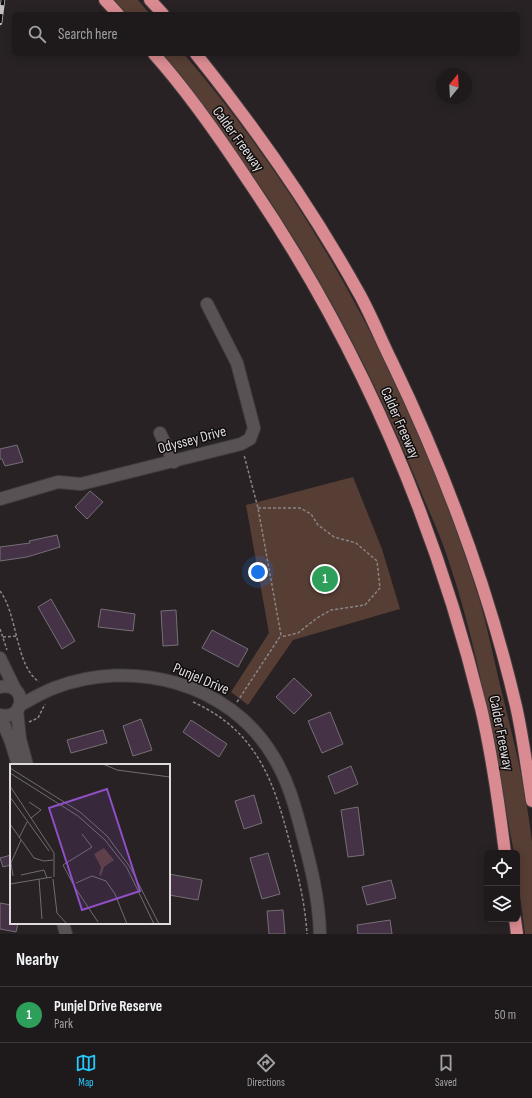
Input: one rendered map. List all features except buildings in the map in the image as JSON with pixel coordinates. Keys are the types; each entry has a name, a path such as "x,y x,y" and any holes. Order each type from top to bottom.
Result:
{"highway":[{"path":"105,0 116,12"},
{"path":"150,0 160,12"},
{"name":"Calder Freeway","path":"156,56 222,142 276,222 327,308 379,412 418,502 456,616 482,710 505,850"},
{"name":"Calder Freeway","path":"198,56 247,117 302,199 360,295 406,392 449,488 488,602 516,707 532,801"},
{"path":"515,922 517,934"}],"street":[{"name":"Odyssey Drive","path":"0,499 58,482 82,484 174,462 241,444 250,439 254,428 237,363 207,304"},
{"path":"160,433 174,462"},
{"path":"4,655 20,702 18,708 20,739 27,764"},
{"name":"Punjel Drive","path":"0,687 5,686 16,691 47,689 112,675 152,677 187,686 206,694 231,710 251,728 273,756 292,796 314,880 319,910 320,934"},
{"name":"Punjel Drive","path":"0,715 11,715 18,708 47,689"},
{"path":"0,715 18,764"},
{"path":"63,924 66,934"}],"path":[{"path":"231,710 280,637 258,508 241,444"},
{"path":"258,508 300,508 312,514 318,525 334,537 356,543 377,561 380,588 365,605 331,610 317,618 298,633 280,637"},
{"path":"0,591 7,604 26,663 32,675 47,689 50,701 44,705 38,718 34,721 19,724"},
{"path":"0,629 3,637 4,655"},
{"path":"3,637 18,636"},
{"path":"187,699 217,715 232,727 256,754 267,771 276,793 298,876 305,911 306,934"}],"shaded area":[{"path":"112,0 138,0 148,12 122,12"},
{"path":"161,56 186,56 234,115 280,179 322,245 361,314 396,385 428,457 456,530 481,605 519,763 532,842 532,934 525,934 520,896 520,850 513,850 494,743 470,633 446,552 394,429 367,371 338,315 307,260 237,153"},
{"path":"353,477 382,549 400,609 293,640 248,705 231,692 269,633 246,505"}],"railway":[{"path":"0,23 3,0"}],"place":[{"name":"Punjel Drive Reserve","path":"325,579"}]}
